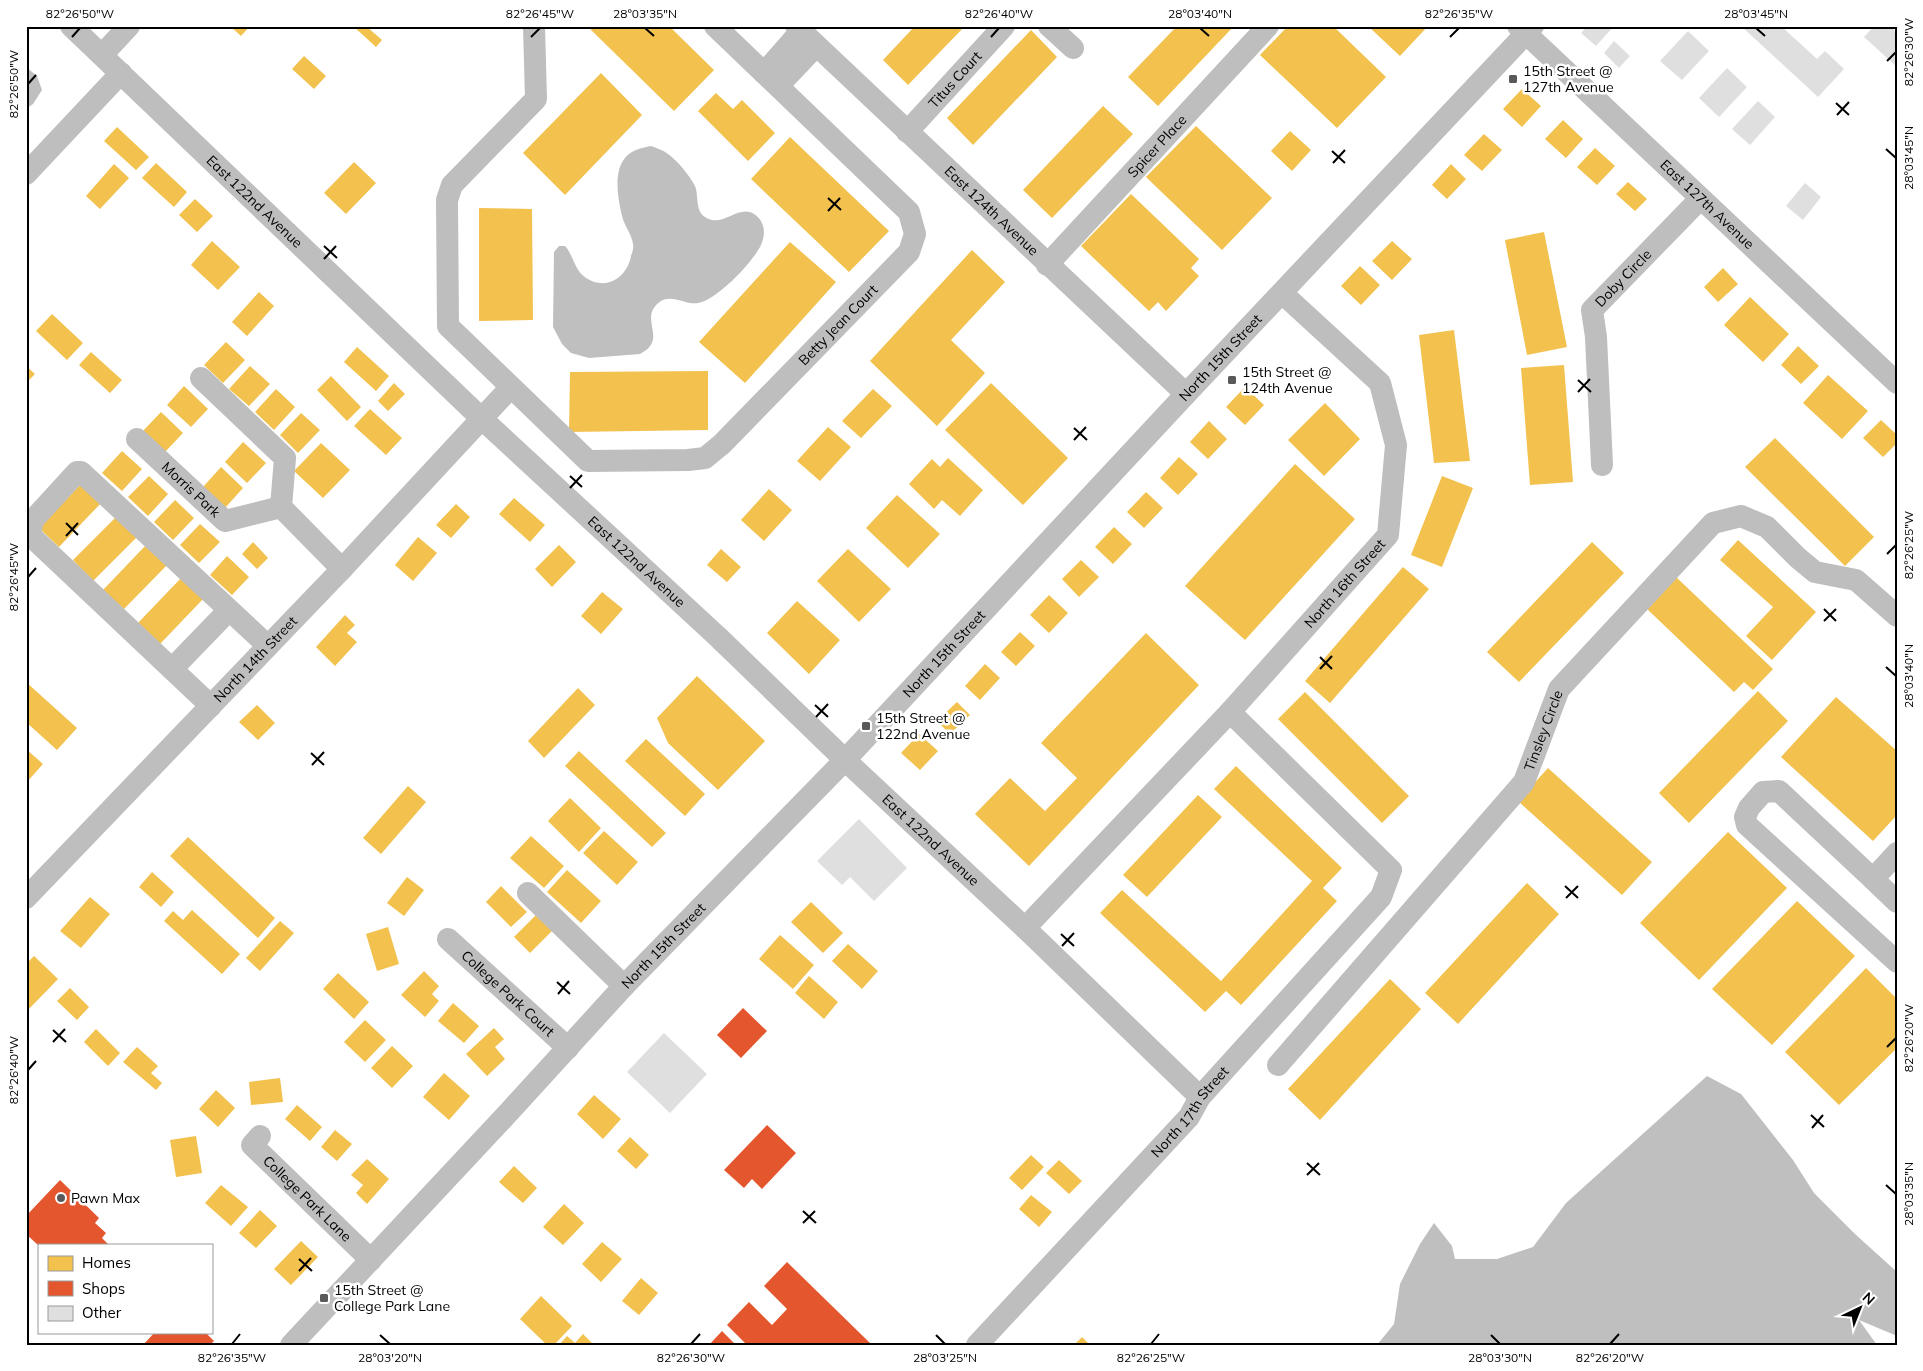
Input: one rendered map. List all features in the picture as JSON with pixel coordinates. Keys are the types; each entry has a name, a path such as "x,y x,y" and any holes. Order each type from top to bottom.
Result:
{"street":[{"name":"East 122nd Avenue","path":"71,26 481,418 718,637 1200,1097"},
{"path":"102,55 129,26"},
{"name":"Betty Jean Court","path":"534,26 536,99 452,185 447,200 448,326 588,461 688,460 705,458 722,444 909,252 915,234 909,212 715,26"},
{"name":"Titus Court","path":"907,132 1004,26"},
{"path":"1049,26 1073,48"},
{"name":"Spicer Place","path":"1047,265 1268,26"},
{"name":"East 127th Avenue","path":"1526,29 1700,198 1897,383"},
{"name":"North 15th Street","path":"291,1345 624,986 845,760 1526,29"},
{"path":"771,79 805,34"},
{"name":"East 124th Avenue","path":"805,34 1047,265 1186,394"},
{"path":"26,174 121,73"},
{"name":"Doby Circle","path":"1602,465 1596,337 1592,310 1700,198"},
{"name":"North 16th Street","path":"1025,928 1230,712 1388,535 1396,445 1380,383 1282,293"},
{"path":"202,378 285,458 281,507 342,569"},
{"path":"481,418 511,387"},
{"name":"North 14th Street","path":"26,898 342,569 481,418"},
{"name":"Morris Park","path":"137,439 225,521 281,507"},
{"path":"210,706 32,537 33,520 77,472 81,472 268,646"},
{"name":"Tinsley Circle","path":"1278,1065 1524,782 1560,689 1713,524 1741,516 1767,527 1815,572 1856,580 1897,616"},
{"path":"172,669 229,610"},
{"name":"North 17th Street","path":"977,1345 1189,1117 1200,1097 1381,897 1391,870 1230,712"},
{"path":"1897,902 1779,791 1763,792 1749,808 1745,817 1747,825 1897,962"},
{"path":"1873,879 1897,853"},
{"path":"528,893 624,986"},
{"name":"College Park Court","path":"448,938 568,1048"},
{"name":"College Park Lane","path":"260,1136 252,1144 371,1260"}],"shaded area":[{"path":"26,67 37,76 42,90 33,104 26,109"},
{"path":"651,146 662,150 676,160 686,173 695,186 698,207 705,217 711,220 718,220 742,212 748,212 758,217 764,228 761,245 743,270 715,295 698,303 674,299 661,301 651,314 652,342 640,354 589,358 571,353 562,344 553,327 554,252 559,246 565,246 582,275 594,282 608,283 625,271 629,264 633,246 620,207 619,169 628,155 638,149"},
{"path":"1707,1076 1741,1094 1793,1160 1814,1193 1897,1272 1897,1336 1859,1320 1877,1345 1377,1345 1394,1324 1400,1284 1420,1244 1434,1223 1452,1246 1455,1259 1497,1259 1533,1247 1566,1203"}],"building: Homes":[{"path":"230,26 250,26 241,36"},
{"path":"353,26 366,26 382,40 376,47"},
{"path":"587,26 669,26 714,70 674,111"},
{"path":"915,26 965,26 908,85 883,60"},
{"path":"1177,26 1234,26 1158,106 1128,77"},
{"path":"1288,26 1333,26 1386,77 1337,128 1260,55"},
{"path":"1368,26 1428,26 1400,56"},
{"path":"1031,30 1057,57 973,145 947,118"},
{"path":"304,56 326,76 314,89 292,69"},
{"path":"601,73 642,115 565,195 523,153"},
{"path":"1522,89 1541,106 1522,127 1503,109"},
{"path":"716,93 733,109 742,100 775,133 748,161 698,111"},
{"path":"1103,106 1133,134 1052,218 1023,190"},
{"path":"1563,120 1583,139 1566,158 1545,139"},
{"path":"1196,126 1272,198 1222,250 1146,177"},
{"path":"117,127 149,157 136,170 104,141"},
{"path":"1290,131 1311,150 1292,171 1271,151"},
{"path":"1484,134 1502,150 1482,171 1464,155"},
{"path":"790,137 889,231 849,272 751,179"},
{"path":"1595,148 1615,166 1597,185 1577,167"},
{"path":"354,162 376,183 346,214 324,193"},
{"path":"156,163 187,192 174,207 142,178"},
{"path":"114,164 129,178 100,209 86,196"},
{"path":"1451,164 1466,179 1447,199 1432,185"},
{"path":"1628,182 1647,199 1635,211 1616,194"},
{"path":"1131,194 1199,259 1191,268 1199,276 1166,311 1158,302 1149,311 1081,246"},
{"path":"195,199 213,216 197,232 179,215"},
{"path":"479,208 532,209 533,320 479,321"},
{"path":"1544,232 1567,347 1527,355 1505,240"},
{"path":"212,241 240,267 218,290 191,265"},
{"path":"1392,241 1412,259 1392,280 1372,261"},
{"path":"790,242 836,282 745,383 699,342"},
{"path":"972,250 1005,282 951,340 985,373 937,426 870,361"},
{"path":"1360,266 1380,285 1361,305 1341,286"},
{"path":"1723,268 1738,284 1718,302 1704,287"},
{"path":"259,292 274,306 247,336 232,322"},
{"path":"1750,297 1789,334 1763,362 1724,325"},
{"path":"52,314 83,343 67,360 36,331"},
{"path":"1454,330 1470,461 1434,463 1419,335"},
{"path":"226,342 245,360 223,383 204,365"},
{"path":"1798,346 1819,366 1801,384 1781,365"},
{"path":"357,347 389,376 376,391 344,362"},
{"path":"91,352 122,380 110,393 79,365"},
{"path":"1564,365 1573,482 1530,485 1521,368"},
{"path":"26,366 35,374 26,383"},
{"path":"250,366 270,384 249,406 229,389"},
{"path":"708,371 708,430 569,432 570,372"},
{"path":"1828,375 1868,411 1842,439 1803,403"},
{"path":"331,376 361,407 347,421 317,390"},
{"path":"394,383 405,394 388,411 378,401"},
{"path":"991,383 1068,458 1023,505 945,430"},
{"path":"184,386 208,409 191,427 167,405"},
{"path":"1245,387 1264,405 1245,425 1226,407"},
{"path":"276,389 295,407 274,430 255,412"},
{"path":"873,389 892,406 861,438 842,421"},
{"path":"1325,403 1360,439 1324,476 1288,440"},
{"path":"370,409 402,438 386,455 354,426"},
{"path":"161,412 183,433 165,452 143,431"},
{"path":"301,413 320,430 298,453 280,435"},
{"path":"1881,420 1897,435 1897,443 1883,457 1863,438"},
{"path":"1209,421 1227,439 1208,459 1190,442"},
{"path":"828,427 851,447 820,481 797,461"},
{"path":"1775,438 1874,537 1845,566 1745,467"},
{"path":"243,442 266,463 247,483 225,462"},
{"path":"321,443 350,470 323,498 294,471"},
{"path":"122,451 142,469 122,491 102,473"},
{"path":"1179,457 1198,474 1178,495 1160,478"},
{"path":"948,458 983,490 960,516 942,500 934,509 909,484 932,459 940,467"},
{"path":"1295,464 1355,519 1245,640 1185,586"},
{"path":"221,467 243,488 225,508 203,487"},
{"path":"149,476 168,494 148,516 128,497"},
{"path":"1442,476 1473,488 1442,567 1411,555"},
{"path":"84,481 104,500 59,547 39,528"},
{"path":"769,489 792,510 764,541 741,520"},
{"path":"1146,492 1163,508 1144,528 1127,512"},
{"path":"897,495 940,534 908,568 866,528"},
{"path":"514,498 545,525 530,542 499,514"},
{"path":"175,500 194,518 173,540 154,522"},
{"path":"456,504 470,517 451,538 436,525"},
{"path":"118,515 139,535 93,581 73,560"},
{"path":"200,524 220,542 199,563 180,545"},
{"path":"1114,527 1132,544 1113,564 1095,547"},
{"path":"418,537 437,553 413,581 395,565"},
{"path":"1738,540 1816,612 1772,660 1746,636 1773,607 1720,560"},
{"path":"253,542 268,558 257,569 242,554"},
{"path":"1592,542 1624,573 1519,682 1487,652"},
{"path":"147,544 168,564 124,609 103,590"},
{"path":"559,545 576,562 552,587 535,569"},
{"path":"721,549 741,567 727,582 707,565"},
{"path":"848,549 891,589 859,622 817,581"},
{"path":"227,556 249,577 232,595 210,575"},
{"path":"1081,560 1099,577 1079,597 1062,579"},
{"path":"1403,567 1429,589 1330,703 1305,681"},
{"path":"182,577 204,598 160,644 137,624"},
{"path":"1676,577 1773,669 1753,690 1744,682 1734,692 1646,608"},
{"path":"602,592 623,609 601,634 581,616"},
{"path":"1049,595 1068,613 1049,633 1030,615"},
{"path":"797,601 840,640 809,674 767,633"},
{"path":"345,615 355,625 347,633 357,642 335,666 316,647"},
{"path":"1020,632 1035,646 1016,666 1001,652"},
{"path":"1146,633 1199,685 1029,866 975,814 1010,778 1045,811 1077,778 1041,743"},
{"path":"985,664 1000,678 980,700 965,686"},
{"path":"697,676 765,741 718,790 668,743 657,718"},
{"path":"26,682 77,728 57,750 26,722"},
{"path":"578,688 595,705 544,758 528,741"},
{"path":"1758,691 1788,721 1689,823 1659,793"},
{"path":"1305,692 1409,796 1382,823 1278,719"},
{"path":"1836,697 1897,751 1897,815 1873,841 1781,757"},
{"path":"957,702 970,715 950,734 937,721"},
{"path":"257,705 275,723 258,740 239,722"},
{"path":"919,734 938,751 920,770 901,753"},
{"path":"646,739 705,794 685,816 625,761"},
{"path":"26,749 43,764 26,783"},
{"path":"579,751 666,833 652,847 565,766"},
{"path":"1236,766 1342,868 1323,888 1337,901 1241,1005 1226,991 1205,1012 1100,913 1122,890 1221,981 1312,881 1214,789"},
{"path":"1548,768 1652,862 1622,895 1518,801"},
{"path":"408,786 426,802 381,854 363,838"},
{"path":"1198,795 1222,817 1147,897 1123,875"},
{"path":"570,798 601,828 579,852 548,821"},
{"path":"604,831 638,862 617,885 583,853"},
{"path":"1728,832 1787,888 1699,980 1640,923"},
{"path":"531,836 564,866 544,888 510,858"},
{"path":"188,837 275,918 258,938 170,856"},
{"path":"567,870 601,901 581,923 547,892"},
{"path":"152,872 174,892 161,907 139,887"},
{"path":"407,877 424,890 404,916 387,903"},
{"path":"1527,883 1559,914 1458,1024 1425,993"},
{"path":"501,886 527,912 511,927 486,902"},
{"path":"90,897 110,914 81,948 60,931"},
{"path":"1797,901 1855,956 1772,1045 1712,989"},
{"path":"811,902 843,933 823,953 791,922"},
{"path":"192,910 240,954 222,974 164,921 173,911 183,920"},
{"path":"537,914 553,930 530,953 514,937"},
{"path":"280,921 294,933 260,971 246,958"},
{"path":"388,927 399,964 377,971 366,934"},
{"path":"780,935 814,965 793,989 759,959"},
{"path":"848,944 878,971 862,989 832,961"},
{"path":"34,956 58,979 28,1010 26,1008 26,964"},
{"path":"1866,968 1897,999 1897,1048 1839,1105 1785,1052"},
{"path":"424,971 439,986 432,994 439,1001 425,1017 401,995"},
{"path":"338,973 369,1002 354,1019 323,989"},
{"path":"809,976 838,1002 824,1019 795,993"},
{"path":"1390,979 1421,1009 1320,1120 1288,1089"},
{"path":"70,988 89,1007 77,1020 57,1001"},
{"path":"453,1003 479,1026 464,1043 438,1021"},
{"path":"365,1020 386,1040 365,1062 344,1042"},
{"path":"494,1028 504,1039 495,1047 505,1059 487,1076 466,1054"},
{"path":"96,1029 120,1053 108,1066 84,1042"},
{"path":"392,1046 413,1066 392,1088 371,1068"},
{"path":"137,1047 158,1066 151,1073 162,1083 156,1090 123,1062"},
{"path":"444,1073 470,1096 449,1120 423,1097"},
{"path":"280,1078 283,1102 251,1105 249,1082"},
{"path":"216,1090 235,1108 218,1127 199,1109"},
{"path":"594,1095 621,1119 603,1139 577,1114"},
{"path":"297,1105 322,1127 310,1141 285,1119"},
{"path":"335,1130 352,1144 337,1161 321,1147"},
{"path":"196,1136 202,1173 176,1177 170,1140"},
{"path":"630,1137 649,1155 636,1169 617,1151"},
{"path":"1031,1155 1044,1167 1022,1190 1009,1178"},
{"path":"367,1159 389,1179 367,1204 356,1193 363,1185 351,1175"},
{"path":"1059,1160 1082,1181 1069,1194 1046,1173"},
{"path":"514,1166 537,1188 523,1203 499,1182"},
{"path":"221,1185 248,1207 231,1226 205,1203"},
{"path":"1031,1195 1052,1212 1039,1227 1019,1209"},
{"path":"564,1204 584,1223 563,1245 543,1227"},
{"path":"260,1210 277,1226 256,1248 239,1233"},
{"path":"301,1241 318,1257 291,1285 274,1269"},
{"path":"602,1242 622,1259 601,1282 582,1264"},
{"path":"641,1278 658,1293 639,1315 622,1301"},
{"path":"541,1296 572,1326 554,1345 547,1345 520,1319"},
{"path":"583,1334 594,1345 559,1345 567,1336 575,1343"},
{"path":"1082,1337 1090,1345 1074,1345"}],"building: Shops":[{"path":"743,1008 767,1031 741,1058 717,1035"},
{"path":"767,1125 796,1153 762,1189 752,1179 744,1188 724,1170"},
{"name":"Pawn Max","path":"60,1180 99,1218 95,1223 106,1233 102,1238 108,1244 38,1245 26,1234 26,1216"},
{"path":"787,1262 870,1343 869,1345 747,1345 727,1325 749,1302 772,1325 787,1309 764,1286"},
{"path":"722,1331 736,1345 709,1345"},
{"path":"153,1334 207,1334 214,1341 210,1345 143,1345"}],"building: Other":[{"path":"1587,26 1614,26 1596,46 1581,33"},
{"path":"1741,26 1781,26 1817,59 1825,51 1844,69 1818,97"},
{"path":"1874,26 1890,26 1897,33 1897,67 1864,37"},
{"path":"1688,31 1709,51 1682,80 1660,61"},
{"path":"1614,41 1630,56 1619,68 1604,53"},
{"path":"1727,68 1747,87 1719,117 1699,98"},
{"path":"1758,101 1775,117 1750,145 1732,129"},
{"path":"1805,183 1821,197 1803,220 1786,206"},
{"path":"859,819 907,868 874,901 850,877 842,885 817,861"},
{"path":"664,1033 707,1074 670,1113 627,1072"}],"place":[{"name":"15th Street @ 127th Avenue","path":"1513,79"},
{"name":"15th Street @ 124th Avenue","path":"1232,380"},
{"name":"15th Street @ 122nd Avenue","path":"866,726"},
{"name":"Pawn Max","path":"61,1198"},
{"name":"15th Street @ College Park Lane","path":"324,1298"}]}
